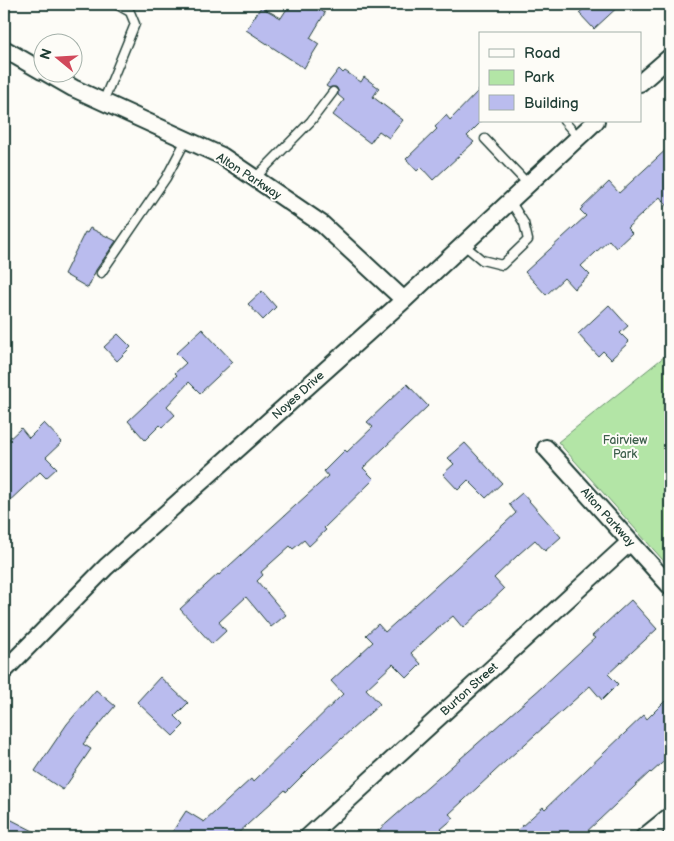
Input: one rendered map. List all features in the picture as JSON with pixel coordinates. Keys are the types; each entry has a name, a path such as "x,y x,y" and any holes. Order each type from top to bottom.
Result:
{"street":[{"name":"Alton Parkway","path":"4,49 32,65"},
{"path":"642,81 670,57"},
{"name":"Alton Parkway","path":"64,82 222,156 322,224 404,300"},
{"name":"Noyes Drive","path":"4,671 106,566 404,300 595,122"},
{"name":"Alton Parkway","path":"546,448 670,586"},
{"name":"Burton Street","path":"308,837 630,542"},
{"path":"644,837 670,816"}],"lane":[{"path":"103,102 135,24 130,12 116,4"},
{"path":"255,178 311,121 333,92"},
{"path":"565,122 578,137"},
{"path":"101,273 166,178 186,140"},
{"path":"485,140 528,184"},
{"path":"464,245 482,260 502,265 528,240 524,223 510,201"}],"green space":[{"name":"Fairview Park","path":"670,352 670,568 558,442"}],"building":[{"path":"290,4 310,4 325,13 310,38 319,44 304,68 246,30 261,7 281,18"},
{"path":"589,4 621,4 594,29 579,13"},
{"path":"339,69 361,82 364,77 379,88 373,97 403,120 389,138 379,131 370,143 333,115 344,100 338,95 336,87 329,88 326,86"},
{"path":"479,90 480,123 467,136 474,142 433,180 421,167 417,171 406,159 437,129 435,127 446,115 450,120"},
{"path":"670,146 670,209 660,197 627,228 632,233 616,248 609,240 581,266 590,275 574,289 564,278 546,295 525,272 586,216 580,210 609,182 619,193"},
{"path":"90,228 116,241 96,270 88,288 64,274 85,232 87,233"},
{"path":"262,291 276,307 263,320 248,304"},
{"path":"609,305 628,326 620,333 629,342 611,359 603,351 598,356 578,334"},
{"path":"202,329 233,362 200,393 189,382 167,406 175,415 162,427 160,425 145,440 128,421 177,375 175,373 186,363 176,353"},
{"path":"118,334 131,347 117,361 104,347"},
{"path":"407,384 428,406 363,468 374,479 324,528 326,530 309,546 304,540 293,549 290,546 261,572 263,575 257,581 286,615 271,627 246,597 219,622 226,631 212,644 180,609 328,476 324,471 345,450 347,452 373,427 367,422"},
{"path":"44,423 62,442 46,457 57,468 46,478 40,472 4,506 4,444 21,428 29,438"},
{"path":"465,443 502,483 486,498 468,480 458,490 443,474 454,464 448,458"},
{"path":"522,493 561,537 545,551 535,540 519,554 494,578 504,589 463,628 453,616 411,653 421,664 407,678 393,664 366,689 380,704 322,756 286,792 285,790 234,837 169,837 186,811 204,822 251,779 253,782 343,694 331,681 373,642 366,635 378,624 385,632 456,568 516,513 509,504"},
{"path":"631,600 657,629 608,674 618,684 602,700 590,686 449,814 454,818 441,829 448,837 371,837 542,687 595,638 592,636"},
{"path":"160,677 188,703 175,716 184,725 173,736 137,702"},
{"path":"96,690 115,706 83,744 91,749 63,790 35,771 67,724"},
{"path":"670,696 670,756 650,772 581,837 510,837 543,807 545,809 644,715 647,719"},
{"path":"4,816 45,837 4,837"}]}
